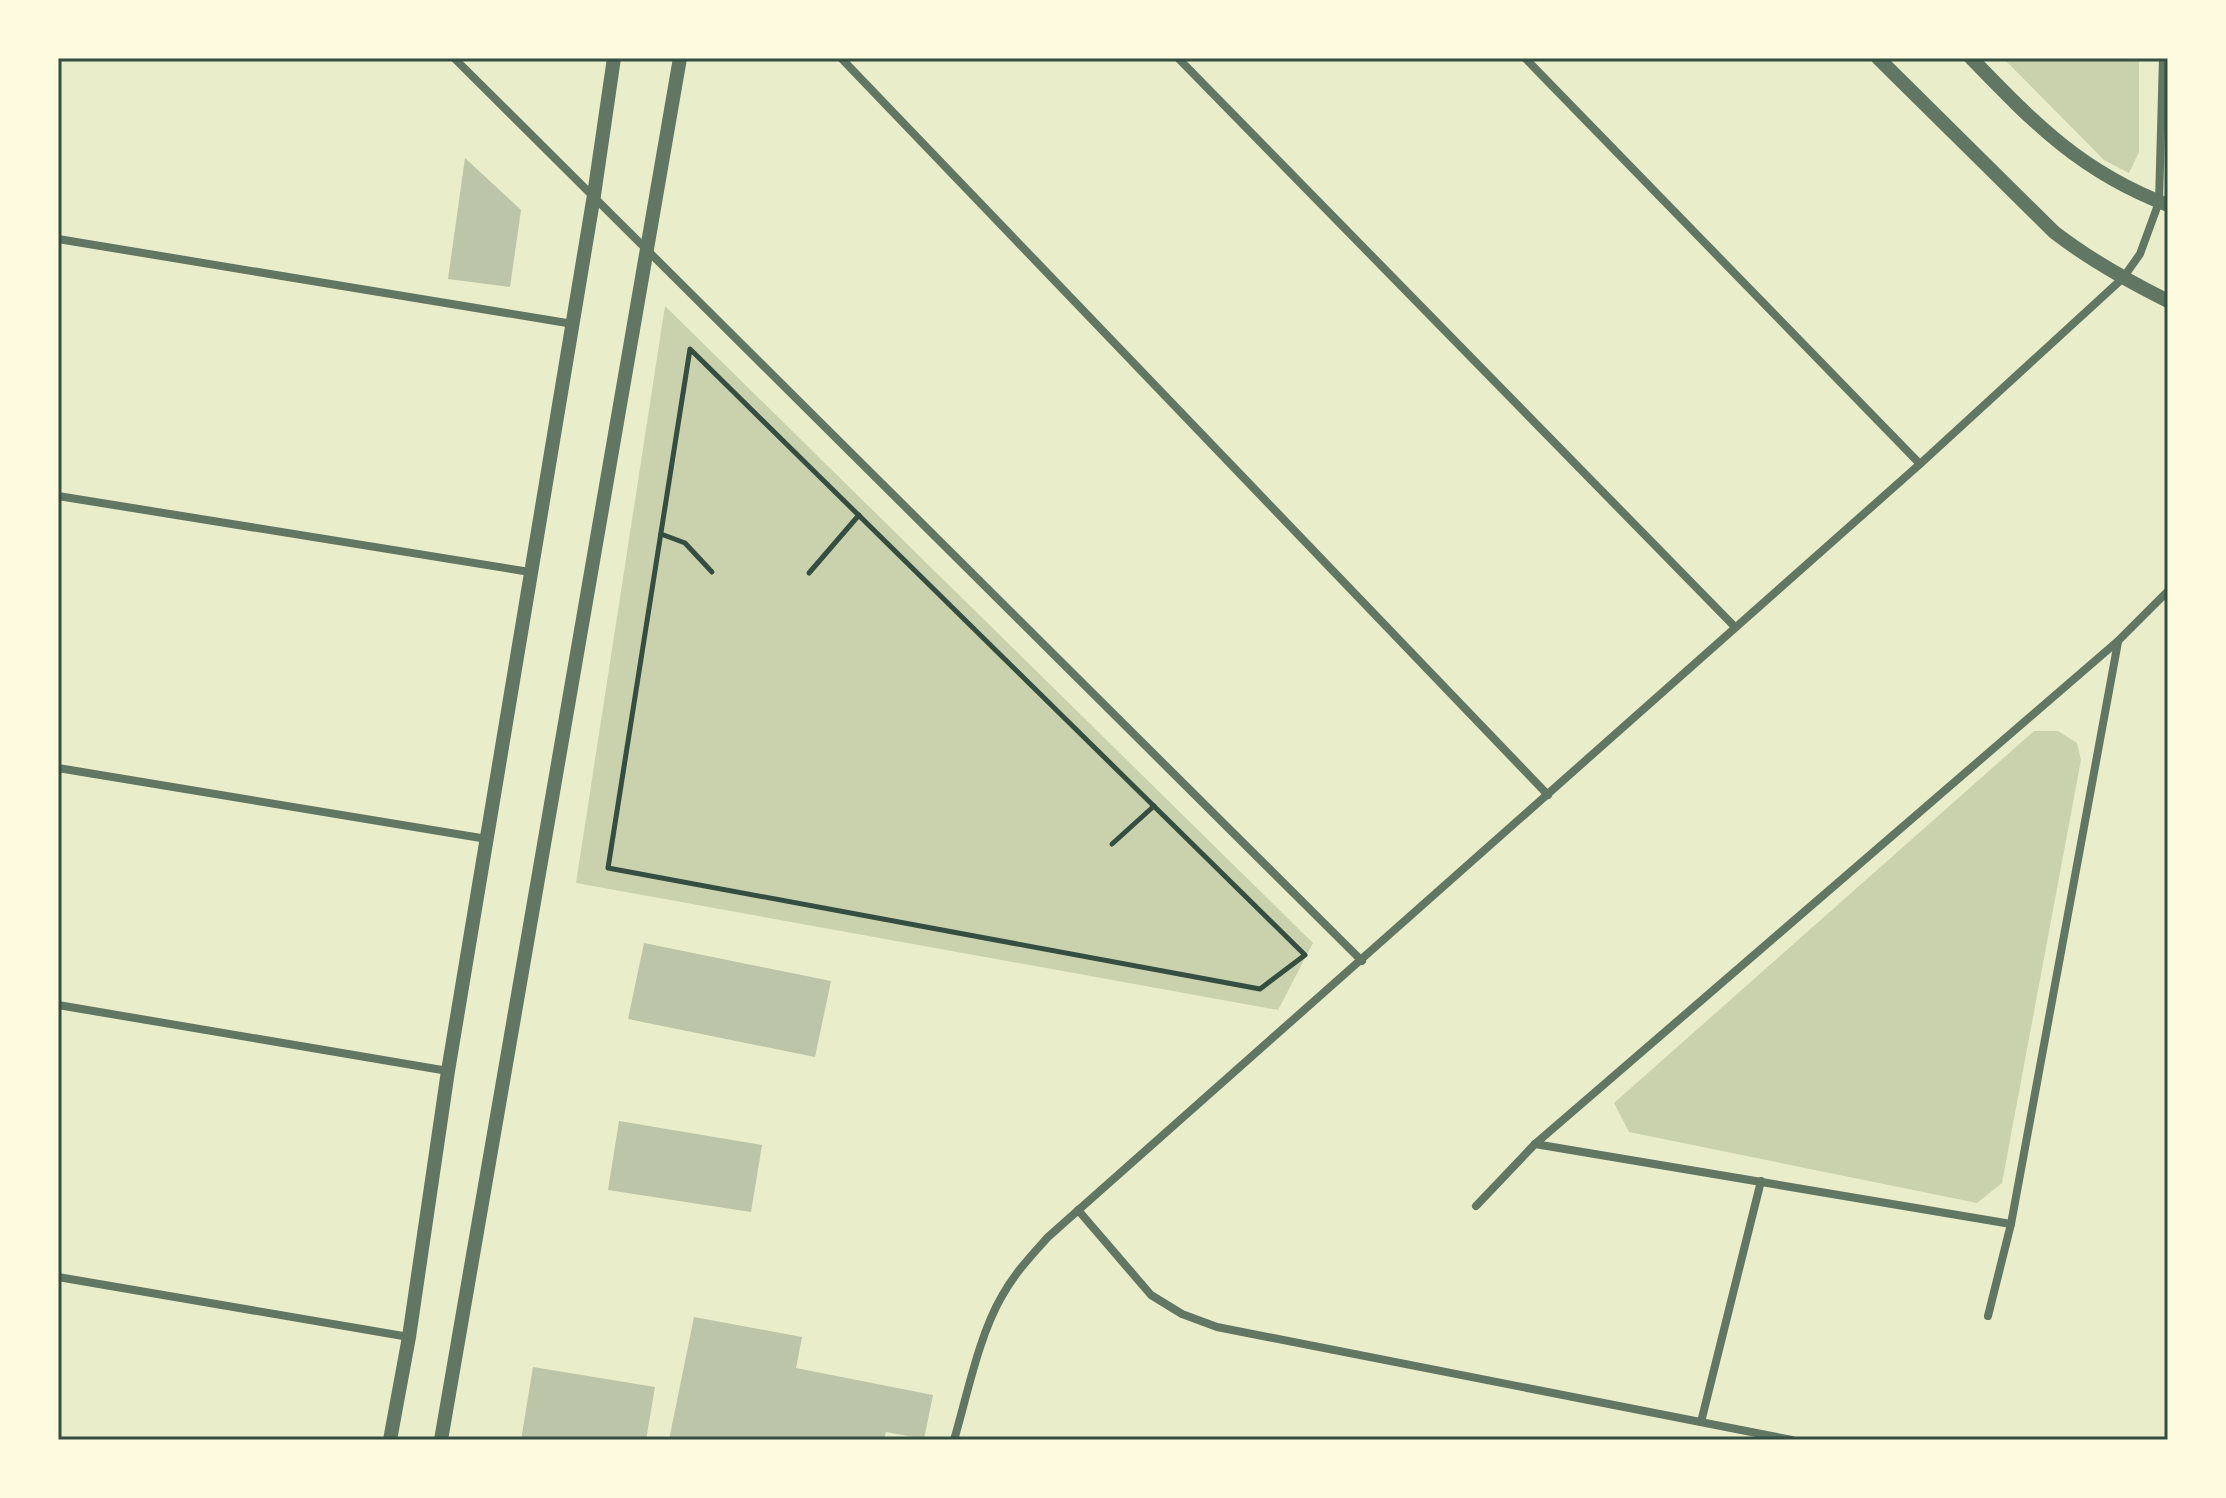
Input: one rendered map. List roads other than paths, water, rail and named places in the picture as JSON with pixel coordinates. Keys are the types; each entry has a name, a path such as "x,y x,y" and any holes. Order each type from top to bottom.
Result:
{"street":[{"path":"454,58 1362,961"},
{"path":"390,1440 614,58"},
{"path":"441,1440 680,58"},
{"path":"841,58 1548,795"},
{"path":"1178,58 1735,627"},
{"path":"1525,58 1920,464"},
{"path":"1878,58 2054,232 2080,252 2168,301"},
{"path":"1971,58 2040,128 2077,158 2164,204"},
{"path":"954,1440 986,1333 1000,1299 1021,1266 1078,1210 1920,464 2123,278 2140,254 2164,204 2163,58"},
{"path":"58,239 573,324"},
{"path":"58,496 530,572"},
{"path":"1476,1206 1535,1144 2118,641 2168,591"},
{"path":"1988,1316 2011,1224 2118,641"},
{"path":"58,768 487,839"},
{"path":"58,1005 448,1071"},
{"path":"1535,1144 2011,1224"},
{"path":"1701,1422 1761,1181"},
{"path":"1078,1210 1151,1295 1182,1314 1217,1327 1792,1440"},
{"path":"58,1277 409,1337"}]}
